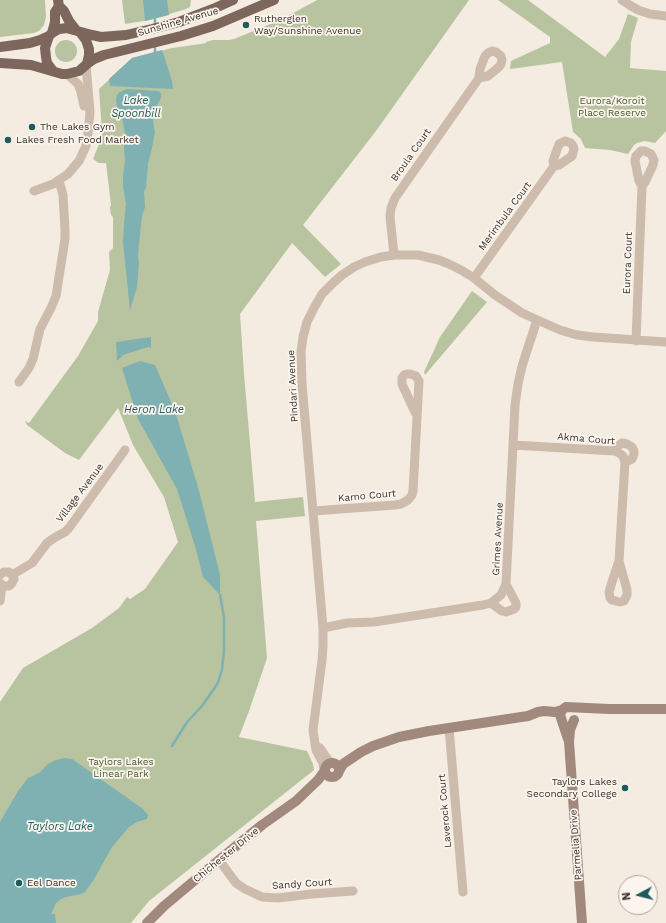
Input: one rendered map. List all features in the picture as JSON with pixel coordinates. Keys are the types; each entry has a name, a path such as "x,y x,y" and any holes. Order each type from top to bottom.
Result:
{"main road":[{"name":"Sunshine Avenue","path":"78,31 101,37 141,32 201,14 233,0"},
{"name":"Sunshine Avenue","path":"87,64 104,55 167,40 213,26 274,0"},
{"path":"0,63 31,65 67,74 79,71 87,64 89,49 86,40 69,21 59,3"},
{"path":"54,71 47,63 46,48 55,22 55,12 59,3"},
{"path":"0,47 30,43 40,40 59,29 67,28 78,31"}],"street":[{"path":"622,0 644,12 666,16"},
{"path":"34,191 56,183 71,171 79,161 86,146 90,112 87,64"},
{"path":"67,74 79,87 83,97 89,127"},
{"name":"Broula Court","path":"394,255 390,216 395,198 479,78"},
{"name":"Merimbula Court","path":"474,278 554,166"},
{"path":"19,382 33,359 40,329 56,296 65,239 66,222 63,203 55,192 56,183"},
{"name":"Eurora Court","path":"636,341 642,186"},
{"name":"Pindari Avenue","path":"331,770 322,763 316,750 313,730 324,646 301,366 303,337 307,322 322,294 342,275 365,262 394,255 418,255 449,264 474,278 522,314 560,330 577,335 636,341 666,342"},
{"name":"Grimes Avenue","path":"491,603 501,594 506,584 513,445 518,384 527,351 540,322"},
{"name":"Kamo Court","path":"313,511 396,505 408,500 413,491 417,416"},
{"name":"Akma Court","path":"513,445 614,451 622,456 625,462 619,561"},
{"name":"Village Avenue","path":"4,573 29,566 35,561 47,543 67,530 125,450"},
{"path":"0,601 1,584 6,587 11,585 14,579 4,573"},
{"path":"323,624 374,622 491,603 502,611 506,612 514,609 516,603 506,584"},
{"path":"573,708 576,713 574,720 570,722 564,714 573,708"},
{"name":"Chichester Drive","path":"574,720 589,712 609,709"},
{"name":"Chichester Drive","path":"148,923 164,906 262,825 323,781 331,770 373,746 400,737 528,716 551,717 609,709 666,709"},
{"name":"Parmelia Drive","path":"564,714 568,742 582,923"},
{"name":"Parmelia Drive","path":"568,742 570,730 574,720"},
{"name":"Laverock Court","path":"449,728 463,892"},
{"name":"Sandy Court","path":"219,860 236,882 245,889 262,897 278,898 353,891"}],"green space":[{"path":"0,0 45,0 46,17 44,25 39,31 34,33 0,37"},
{"path":"122,0 191,0 190,7 186,9 150,20 125,24"},
{"name":"Taylors Lakes Linear Park","path":"317,0 469,0 376,131 303,225 341,264 325,277 292,243 240,314 255,502 303,497 305,516 256,521 267,658 239,737 307,751 314,770 149,901 131,923 0,923 0,702 23,668 92,628 119,608 127,597 130,599 145,589 178,542 164,497 133,445 118,408 79,460 65,453 27,425 25,421 29,423 78,356 98,321 98,312 110,270 109,252 113,248 113,217 111,215 106,163 99,163 93,159 101,139 102,132 99,89 132,58 172,48 206,43 213,40 234,39 268,25"},
{"name":"Eurora/Koroit Place Reserve","path":"498,0 528,0 605,57 619,39 628,14 638,18 631,42 630,68 666,71 666,131 655,143 645,141 637,143 628,154 610,150 585,148 581,139 573,132 562,62 510,69 511,61 550,43 550,37"},
{"path":"66,40 74,43 77,51 74,59 66,62 58,59 55,51 58,43"},
{"path":"472,291 487,302 425,375 424,372 440,337"}],"water":[{"path":"143,0 167,0 169,15 145,21"},
{"path":"162,50 172,81 173,89 110,86 109,79 132,58"},
{"name":"Lake Spoonbill","path":"127,89 158,91 161,93 161,98 152,114 155,133 148,164 146,188 144,191 145,207 142,216 139,244 137,287 130,310 123,242 126,204 123,187 125,134 120,112 117,108 116,99 120,92"},
{"path":"151,337 151,348 148,347 123,355 117,361 116,342"},
{"name":"Heron Lake","path":"140,361 155,365 175,411 198,487 220,575 220,595 203,577 177,489 138,419 122,368"},
{"name":"Taylors Lake","path":"64,758 72,759 143,809 148,815 147,819 137,822 129,827 112,847 93,881 85,892 66,897 56,903 51,914 55,914 56,923 0,923 0,822 18,791 28,778 39,773 48,764"}],"waterway":[{"path":"155,19 155,26"},
{"path":"155,45 155,53"},
{"path":"172,746 187,722 202,706 218,683 222,669 224,652 224,617 220,595"}],"place":[{"name":"Rutherglen Way/Sunshine Avenue","path":"246,25"},
{"name":"The Lakes Gym","path":"32,127"},
{"name":"Lakes Fresh Food Market","path":"8,140"},
{"name":"Taylors Lakes Secondary College","path":"625,788"},
{"name":"Eel Dance","path":"19,883"}]}
